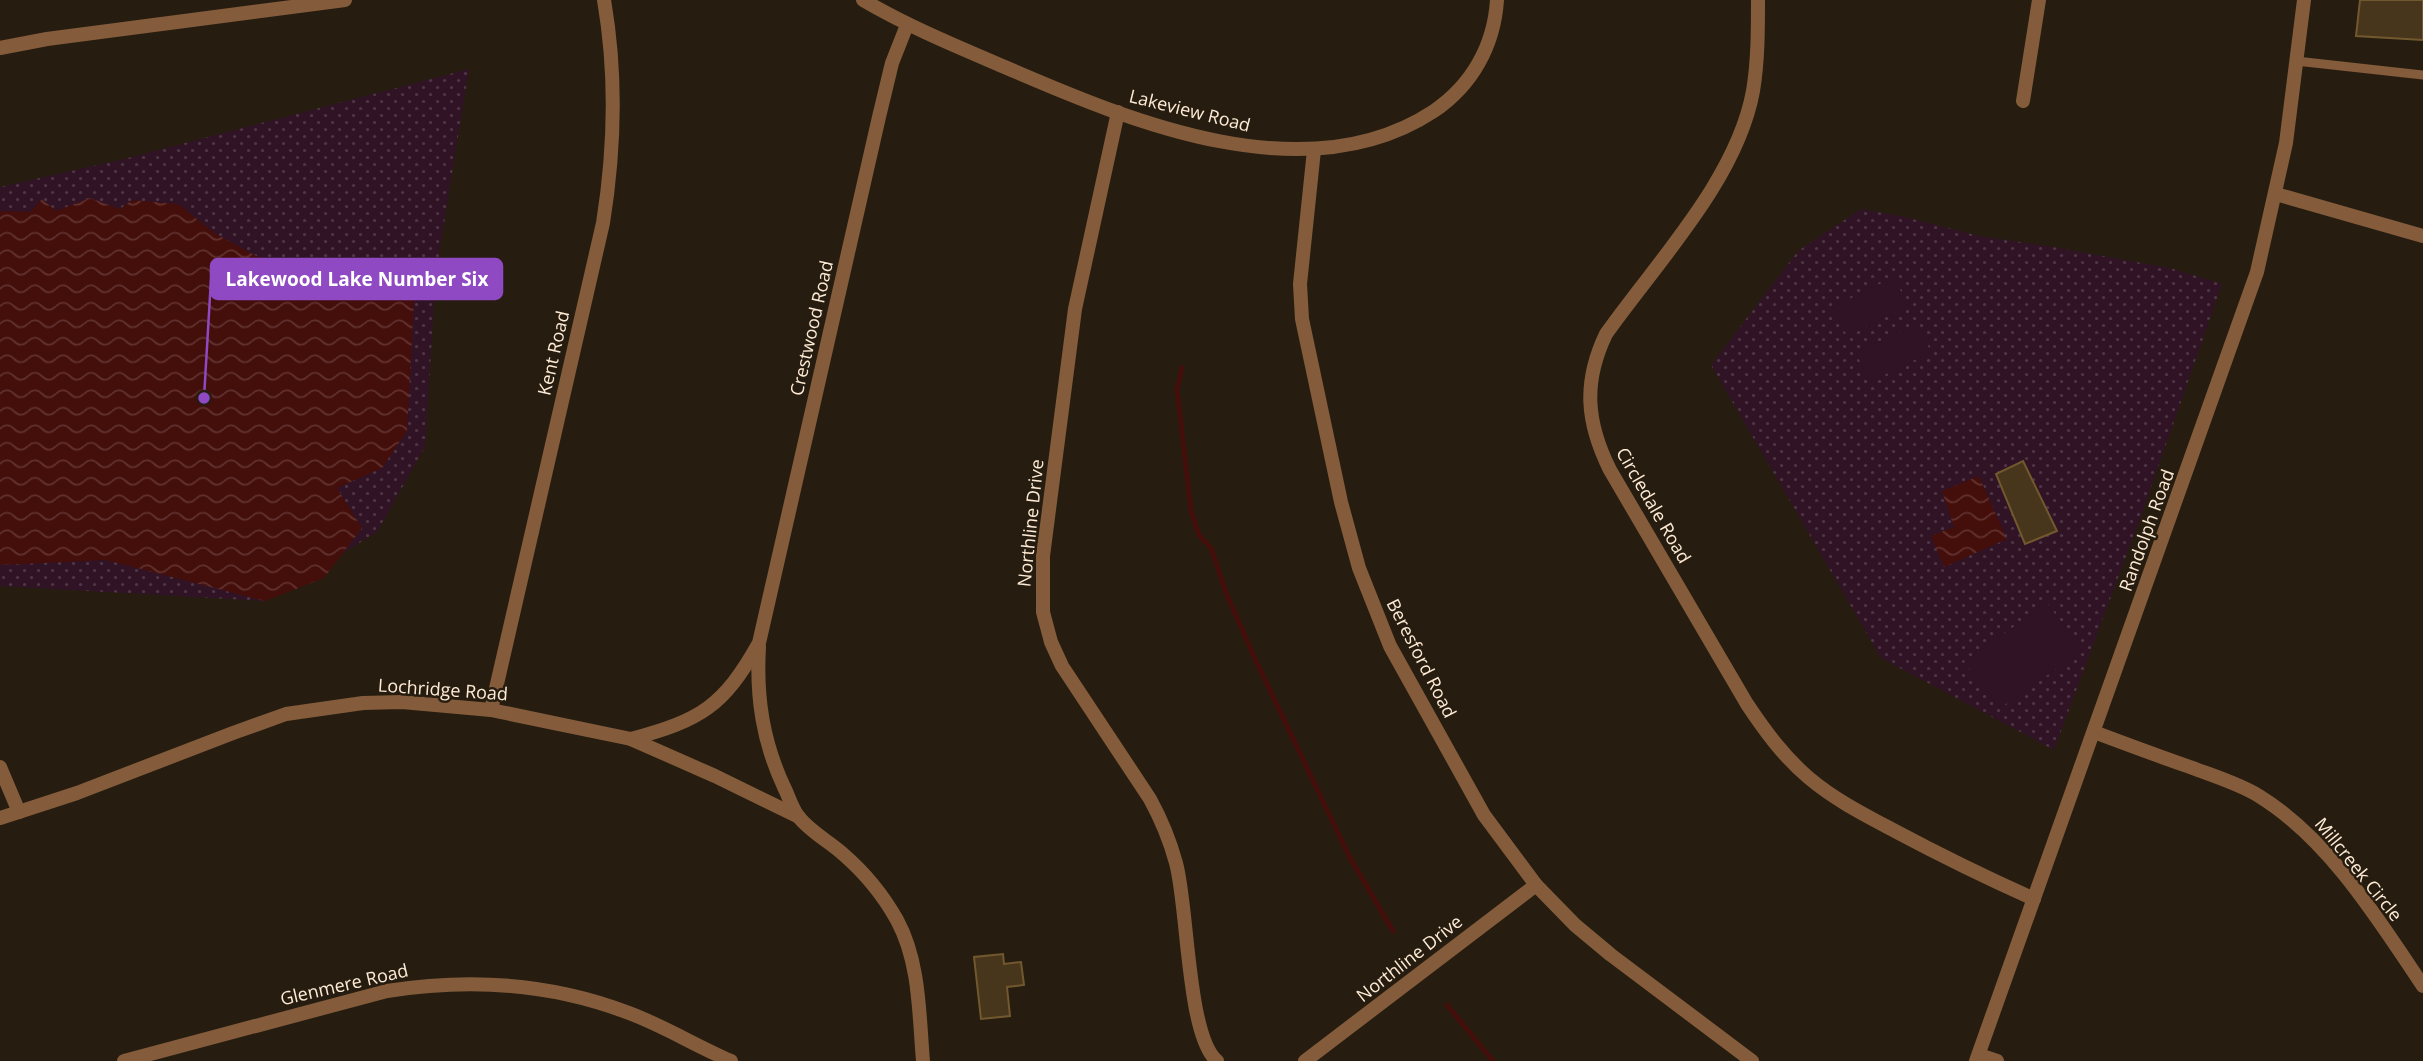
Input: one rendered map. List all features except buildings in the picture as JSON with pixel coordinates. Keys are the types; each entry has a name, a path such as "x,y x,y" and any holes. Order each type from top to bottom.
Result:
{"street":[{"path":"0,48 47,39 345,0"},
{"name":"Kent Road","path":"491,710 603,223 611,172 614,77 604,0"},
{"name":"Lakeview Road","path":"863,0 907,25 1070,95 1118,112 1211,139 1270,149 1314,150 1380,137 1443,105 1458,91 1482,60 1496,21 1497,0"},
{"name":"Circledale Road","path":"1758,0 1752,92 1735,148 1718,180 1606,334 1597,351 1591,375 1591,412 1596,437 1611,470 1747,704 1788,758 1809,778 1845,804 1914,842 2034,899"},
{"path":"2023,101 2039,0"},
{"name":"Randolph Road","path":"1978,1058 2257,272 2286,143 2304,0"},
{"name":"Crestwood Road","path":"907,25 892,63 879,117 759,643 759,706 765,740 799,817 866,876 898,922 915,976 923,1061"},
{"name":"Northline Drive","path":"1118,112 1075,309 1043,556 1042,612 1062,666 1161,819 1177,865 1203,1061"},
{"name":"Beresford Road","path":"1314,150 1300,284 1302,319 1338,489 1359,568 1385,635 1484,815 1535,885 1575,925 1611,955 1752,1061"},
{"path":"2276,194 2423,236"},
{"name":"Crestwood Road","path":"631,739 668,729 696,717 716,702 735,683 759,643"},
{"name":"Lochridge Road","path":"0,818 78,793 286,714 363,703 402,702 491,710 631,739 799,817"},
{"name":"Millcreek Circle","path":"2094,732 2231,782 2282,812 2310,835 2336,865 2394,942 2423,986"},
{"path":"0,767 19,812"},
{"name":"Northline Drive","path":"1305,1061 1535,885"},
{"name":"Glenmere Road","path":"124,1061 387,991 458,983 539,988 596,1001 658,1025 731,1061"},
{"name":"Northline Drive","path":"1200,1032 1217,1061"},
{"path":"1978,1058 1997,1061"}],"lane":[{"path":"2296,61 2423,75"}],"shaded area":[{"path":"469,69 436,273 425,447 377,532 265,601 0,586 0,187 124,159"},
{"path":"1861,209 1979,236 2170,268 2222,284 2141,516 2054,750 1881,658 1711,365 1798,251"},
{"path":"1894,277 1908,306 1847,336 1833,307"},
{"path":"1917,323 1931,352 1870,382 1856,353"},
{"path":"2047,603 2082,651 2000,708 1964,662"}],"water":[{"path":"90,198 120,209 132,200 178,204 216,234 262,259 298,271 330,271 364,261 393,268 414,301 407,431 382,468 337,488 362,528 324,578 265,601 106,560 0,565 0,211 30,212 42,199 56,211"},
{"path":"1979,476 2007,539 1944,567 1931,536 1954,527 1942,491"}],"waterway":[{"path":"1182,368 1177,389 1191,511 1199,535 1211,548 1226,593 1256,661 1349,856 1393,931"},
{"path":"1447,1005 1493,1061"}],"place":[{"name":"Lakewood Lake Number Six","path":"204,398"}]}
